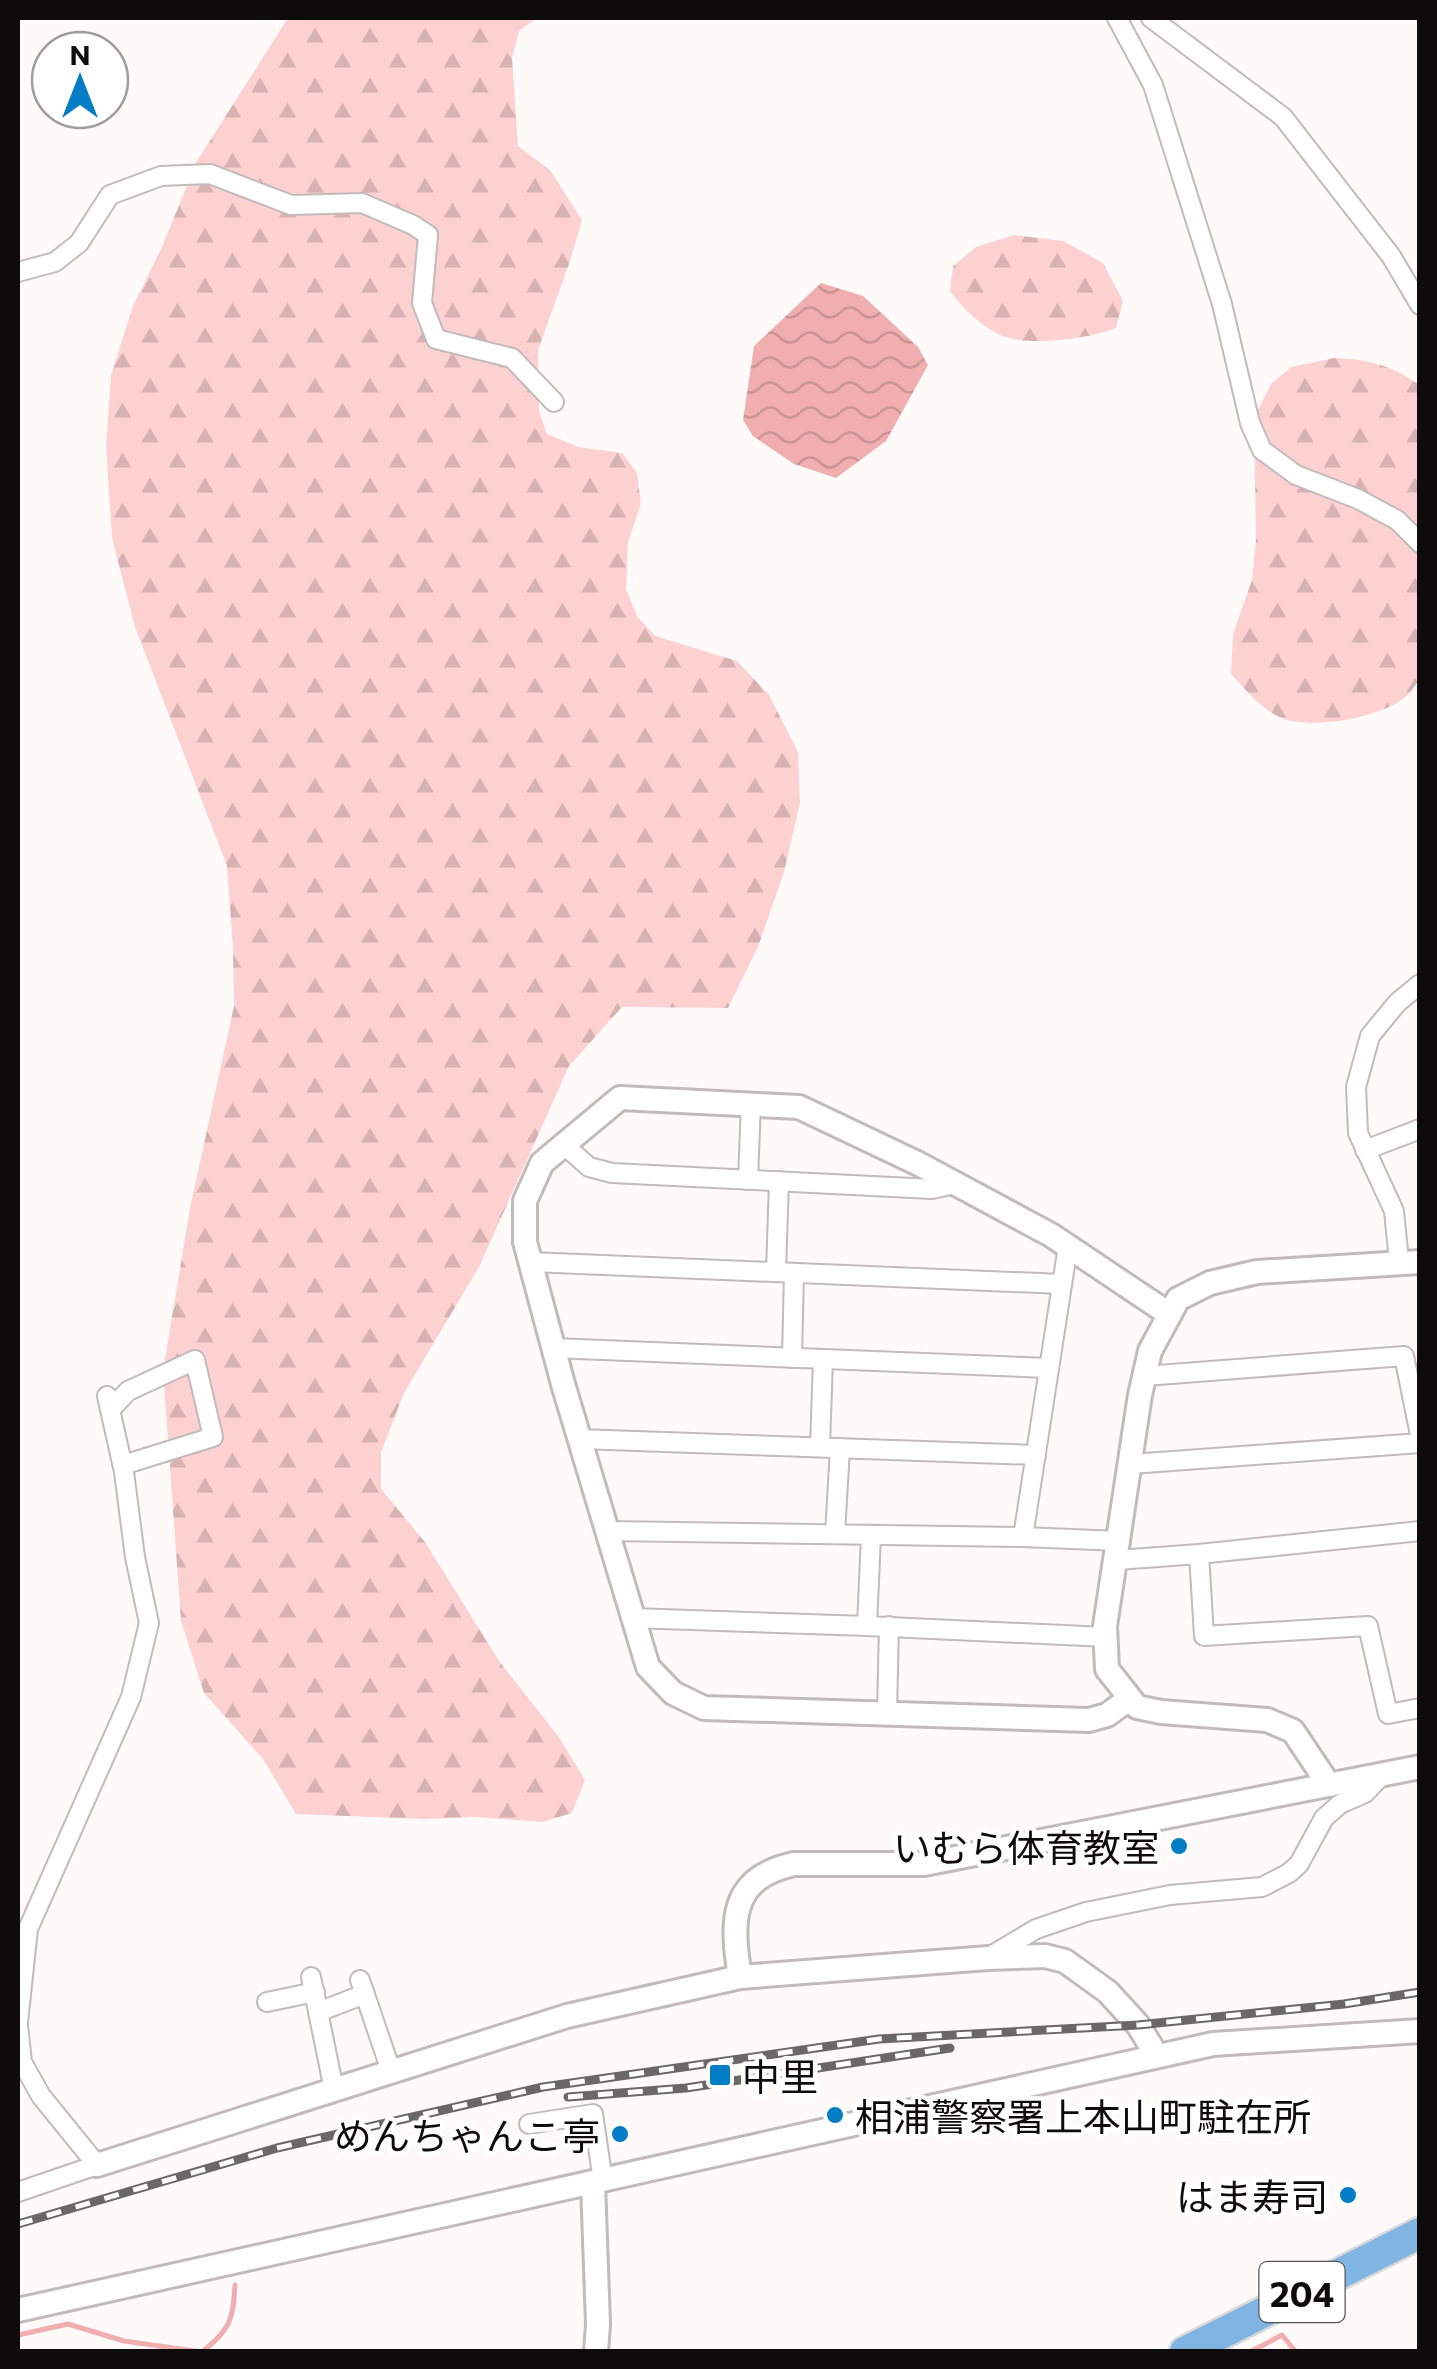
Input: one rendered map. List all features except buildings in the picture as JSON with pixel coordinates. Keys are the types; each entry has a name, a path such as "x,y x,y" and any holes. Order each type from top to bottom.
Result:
{"highway":[{"name":"204","path":"1186,2352 1420,2233"}],"street":[{"path":"1151,18 1283,117 1391,256 1420,304"},
{"path":"1127,22 1153,85 1222,304 1250,422 1262,450 1296,475 1358,499 1398,520 1420,543"},
{"path":"18,272 55,262 79,244 110,195 161,176 210,174 292,205 362,203 413,224 428,236 422,303 436,340 512,358 554,402"},
{"path":"1329,1784 1293,1731 1267,1720 1136,1707 1107,1669 1106,1637 1144,1376 1150,1351 1178,1299 1210,1283 1257,1272 1409,1262 1394,1211 1358,1133 1356,1087 1370,1036 1397,1003 1420,984"},
{"path":"1129,1699 1107,1716 1090,1720 704,1708 673,1692 648,1667 632,1618 525,1242 525,1201 542,1164 620,1098 799,1106 1068,1246 1169,1314"},
{"path":"748,1180 751,1104"},
{"path":"1365,1150 1420,1130"},
{"path":"564,1145 590,1166 612,1173 932,1189 954,1184"},
{"path":"779,1181 792,1358"},
{"path":"1023,1537 1068,1246"},
{"path":"531,1262 1062,1284"},
{"path":"553,1348 1049,1368"},
{"path":"1144,1376 1404,1356 1420,1435"},
{"path":"820,1447 823,1359"},
{"path":"97,2165 42,2096 22,2062 18,2024 28,1930 124,1715 141,1665 149,1623 109,1403 194,1360 213,1437 123,1464"},
{"path":"579,1439 1036,1454"},
{"path":"1130,1464 1420,1443"},
{"path":"836,1534 840,1448"},
{"path":"607,1531 1023,1537 1118,1550 1199,1554 1420,1531"},
{"path":"867,1626 870,1534"},
{"path":"1199,1554 1204,1636 1368,1626 1388,1714 1420,1708"},
{"path":"632,1618 1106,1637"},
{"path":"887,1713 889,1626"},
{"path":"740,1978 732,1933 740,1897 774,1868 794,1864 924,1864 1420,1767"},
{"path":"988,1958 1036,1930 1086,1912 1170,1895 1262,1887 1299,1864 1324,1818 1340,1804 1364,1793 1383,1774"},
{"path":"18,2192 567,2016 740,1978 1045,1956 1065,1961 1108,1992 1138,2025 1157,2056"},
{"path":"267,2002 313,1984 334,2090"},
{"path":"318,2012 363,1987 392,2072"},
{"path":"18,2310 1213,2044 1420,2031"},
{"path":"529,2124 593,2114 598,2182 596,2352"}],"green space":[{"path":"288,18 537,18 519,31 512,58 518,146 550,170 582,220 538,350 539,411 547,434 578,447 622,453 637,473 641,504 628,542 626,589 637,616 655,636 737,661 769,695 798,752 800,803 784,872 758,947 728,1008 622,1007 569,1066 479,1267 404,1393 381,1452 381,1489 425,1542 499,1661 558,1736 585,1780 572,1813 542,1822 296,1814 263,1759 204,1693 181,1621 163,1371 190,1208 234,1006 233,948 227,866 135,627 112,538 106,447 111,375 133,306 197,161"},
{"path":"1014,235 1063,241 1103,263 1123,301 1116,328 1076,338 1031,341 1005,337 974,318 950,291 953,266 976,247"},
{"path":"1334,358 1379,364 1419,385 1419,680 1404,698 1379,711 1329,722 1297,722 1268,711 1231,674 1233,634 1252,580 1256,540 1254,418 1271,384 1291,367"}],"water":[{"path":"821,283 863,296 918,347 928,365 886,441 836,478 794,464 753,436 743,420 754,346"}],"waterway":[{"path":"202,2352 229,2323 235,2285"},
{"path":"18,2335 68,2324 124,2341 202,2352"},
{"path":"1250,2352 1282,2335 1296,2352"}],"railway":[{"path":"18,2224 277,2148 543,2087 879,2039 1138,2025 1344,2004 1420,1992"},
{"path":"568,2097 686,2088 950,2048"}],"place":[{"name":"いむら体育教室","path":"1179,1846"},
{"name":"中里","path":"720,2075"},
{"name":"相浦警察署上本山町駐在所","path":"835,2115"},
{"name":"めんちゃんこ亭","path":"620,2134"},
{"name":"はま寿司","path":"1348,2195"}]}
